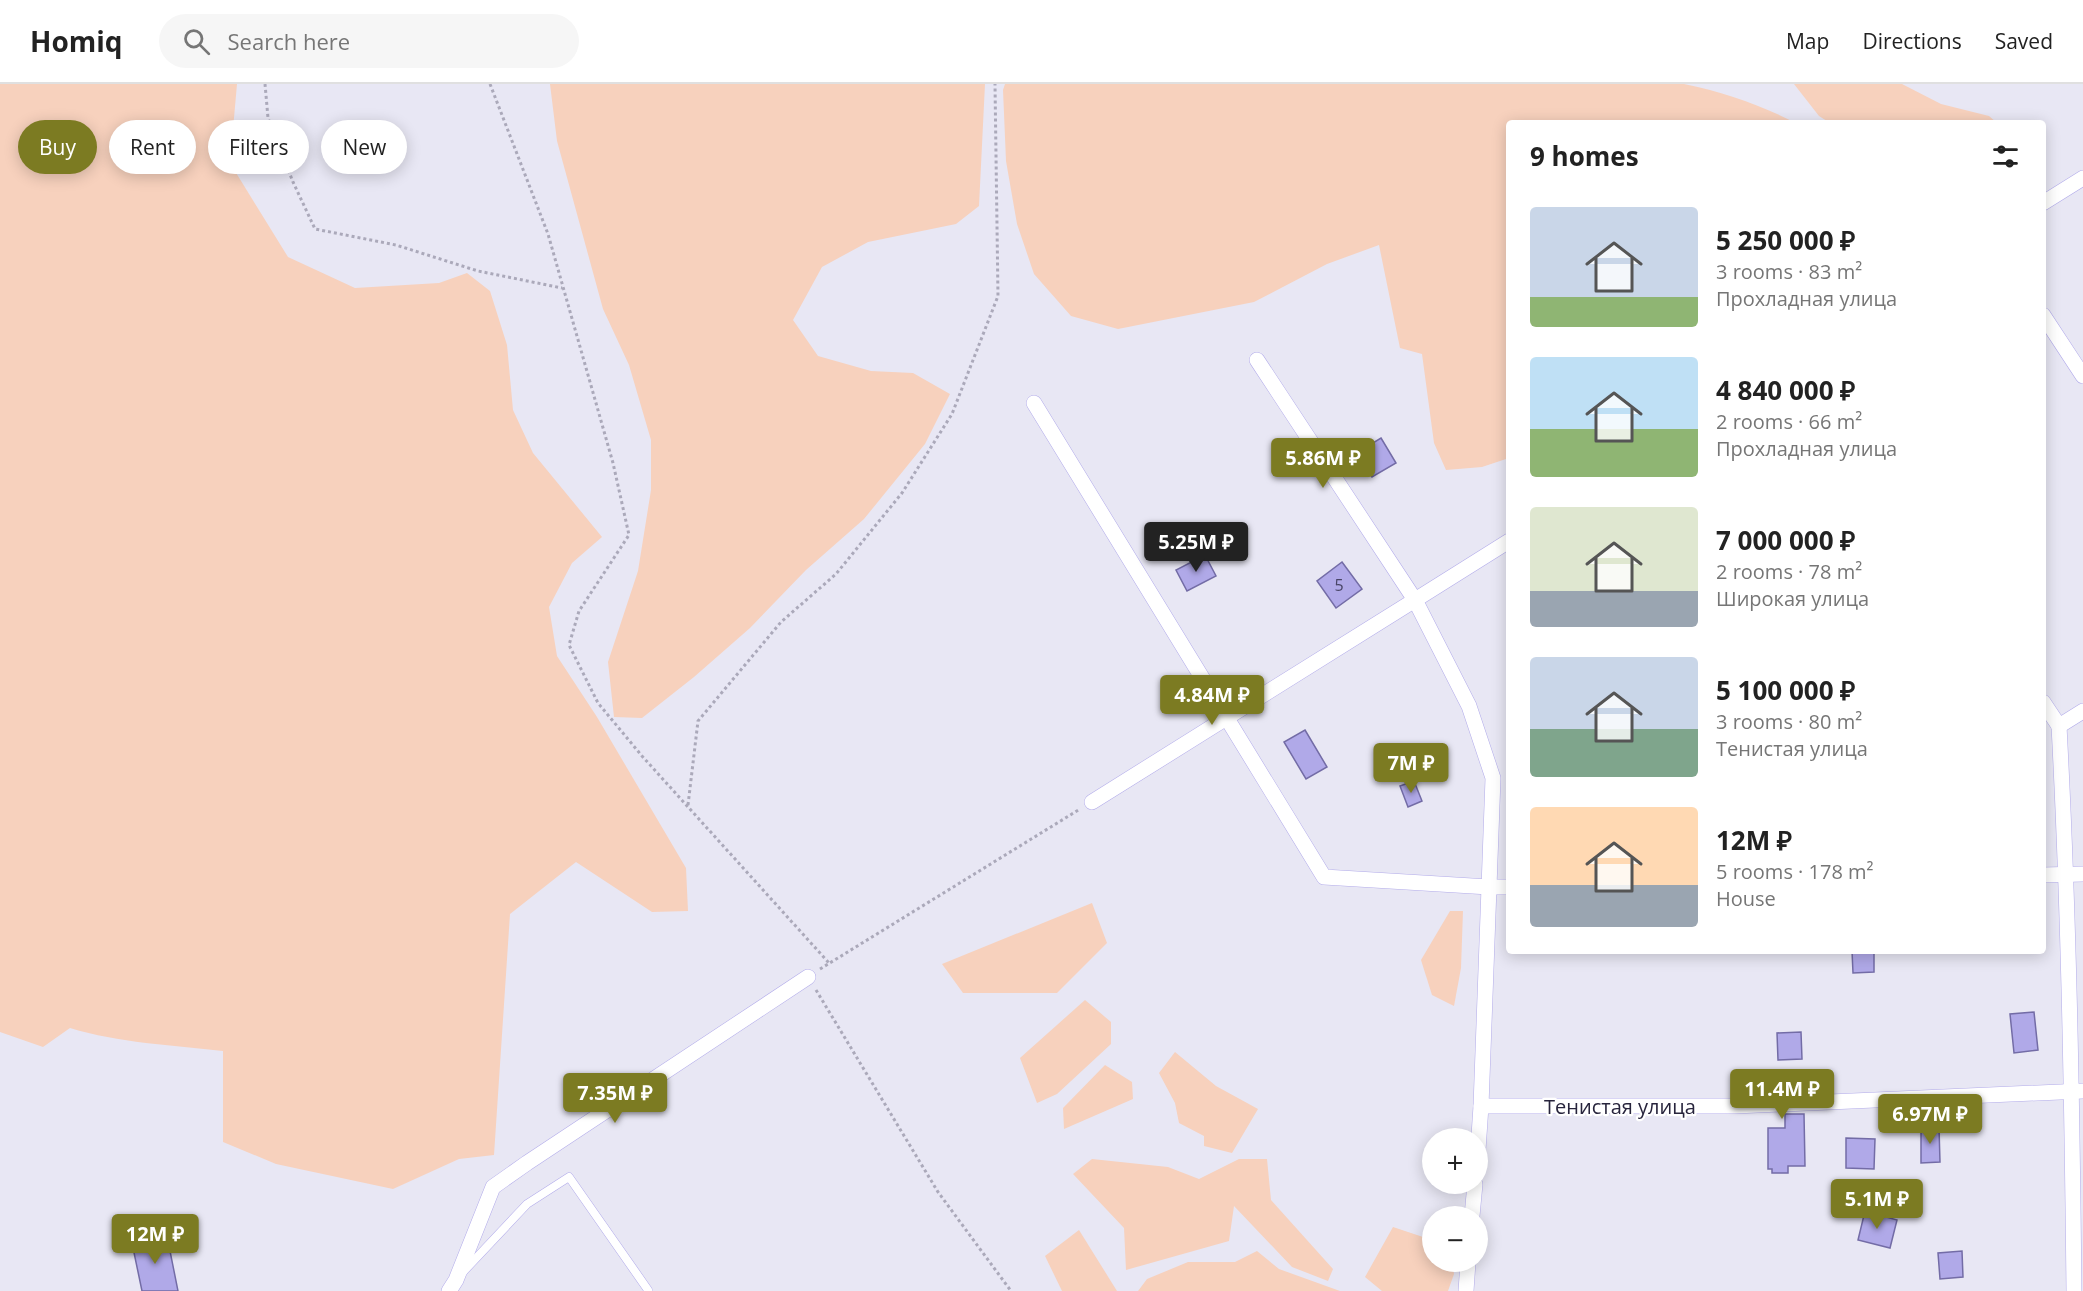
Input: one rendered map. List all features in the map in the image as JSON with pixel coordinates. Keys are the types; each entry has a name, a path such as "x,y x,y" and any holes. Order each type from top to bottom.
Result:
{"street":[{"path":"2046,201 2083,178"},
{"path":"2046,320 2083,376"},
{"path":"1257,360 1415,600 1469,706 1493,777 1480,1128"},
{"path":"1034,403 1323,877 1506,887"},
{"path":"1092,802 1506,543"},
{"path":"2046,706 2059,726 2078,1091 2074,1291"},
{"path":"2059,726 2083,711"},
{"path":"2046,875 2083,874"},
{"path":"452,1285 493,1187 808,977"},
{"name":"Тенистая улица","path":"1481,1106 1735,1106 2078,1091"},
{"path":"1466,1291 1467,1272"}],"lane":[{"path":"452,1285 528,1204 569,1177 648,1290"}],"path":[{"path":"266,84 268,118 293,182 315,229 396,245 478,271 563,288"},
{"path":"490,84 548,234 613,463 629,535 579,611 568,645 598,703 687,807 829,963"},
{"path":"687,807 698,721 781,622 836,574 902,493 951,414 998,296 995,84"},
{"path":"1011,1291 938,1192 808,977 1092,802"}],"shaded area":[{"path":"0,84 237,84 234,120 208,120 208,174 237,174 288,257 355,288 439,283 467,273 490,291 507,345 513,410 533,453 602,537 572,563 549,607 557,656 597,717 686,868 688,911 652,912 576,862 510,914 494,1155 459,1159 393,1189 276,1164 223,1142 223,1051 126,1040 70,1028 43,1047 0,1032"},
{"path":"550,84 985,84 979,206 956,224 868,242 822,267 793,320 818,356 871,371 913,373 950,394 925,444 864,519 806,570 750,628 642,718 614,717 608,662 638,571 651,490 651,440 629,365 603,309 557,141"},
{"path":"1005,84 1684,84 1742,100 1790,120 1506,120 1506,459 1482,467 1446,470 1434,443 1422,354 1400,348 1379,245 1327,264 1254,302 1118,329 1071,316 1034,274 1017,224 1006,161 1003,90"},
{"path":"1794,84 1902,84 1941,104 1989,116 1994,120 1825,120 1819,116"},
{"path":"1092,903 1107,943 1057,993 963,993 942,964"},
{"path":"1450,911 1463,911 1461,968 1454,1006 1432,995 1421,960"},
{"path":"1085,1000 1111,1022 1111,1044 1057,1094 1037,1103 1020,1058"},
{"path":"1175,1052 1216,1086 1258,1109 1232,1153 1204,1146 1204,1136 1179,1123 1175,1103 1159,1073"},
{"path":"1105,1065 1132,1082 1133,1099 1064,1129 1063,1108"},
{"path":"1092,1159 1168,1167 1199,1179 1239,1159 1267,1159 1271,1200 1333,1269 1328,1281 1292,1267 1234,1206 1229,1241 1126,1270 1124,1228 1073,1174"},
{"path":"1393,1227 1422,1237 1422,1272 1454,1272 1454,1274 1448,1291 1382,1291 1365,1277"},
{"path":"1079,1230 1117,1291 1062,1291 1045,1256"},
{"path":"1257,1251 1279,1269 1340,1291 1138,1291 1147,1279 1188,1262 1235,1262"}],"building":[{"path":"1381,438 1396,463 1372,477 1358,452"},
{"path":"1205,555 1216,576 1187,591 1176,570"},
{"path":"1342,562 1362,589 1336,608 1317,581"},
{"path":"1305,730 1327,767 1306,779 1284,742"},
{"path":"1414,781 1422,801 1408,807 1400,786"},
{"path":"1852,954 1874,954 1874,972 1853,973"},
{"path":"2034,1012 2038,1050 2014,1053 2010,1014"},
{"path":"1801,1032 1802,1059 1778,1060 1777,1033"},
{"path":"1785,1114 1804,1114 1805,1166 1788,1166 1788,1173 1772,1173 1772,1169 1768,1169 1768,1128 1785,1128"},
{"path":"1921,1128 1939,1128 1940,1162 1921,1163"},
{"path":"1846,1138 1875,1139 1874,1169 1846,1168"},
{"path":"1865,1211 1897,1220 1890,1248 1858,1240"},
{"path":"167,1236 178,1291 142,1291 132,1243"},
{"path":"1962,1251 1963,1277 1940,1279 1938,1253"}]}
